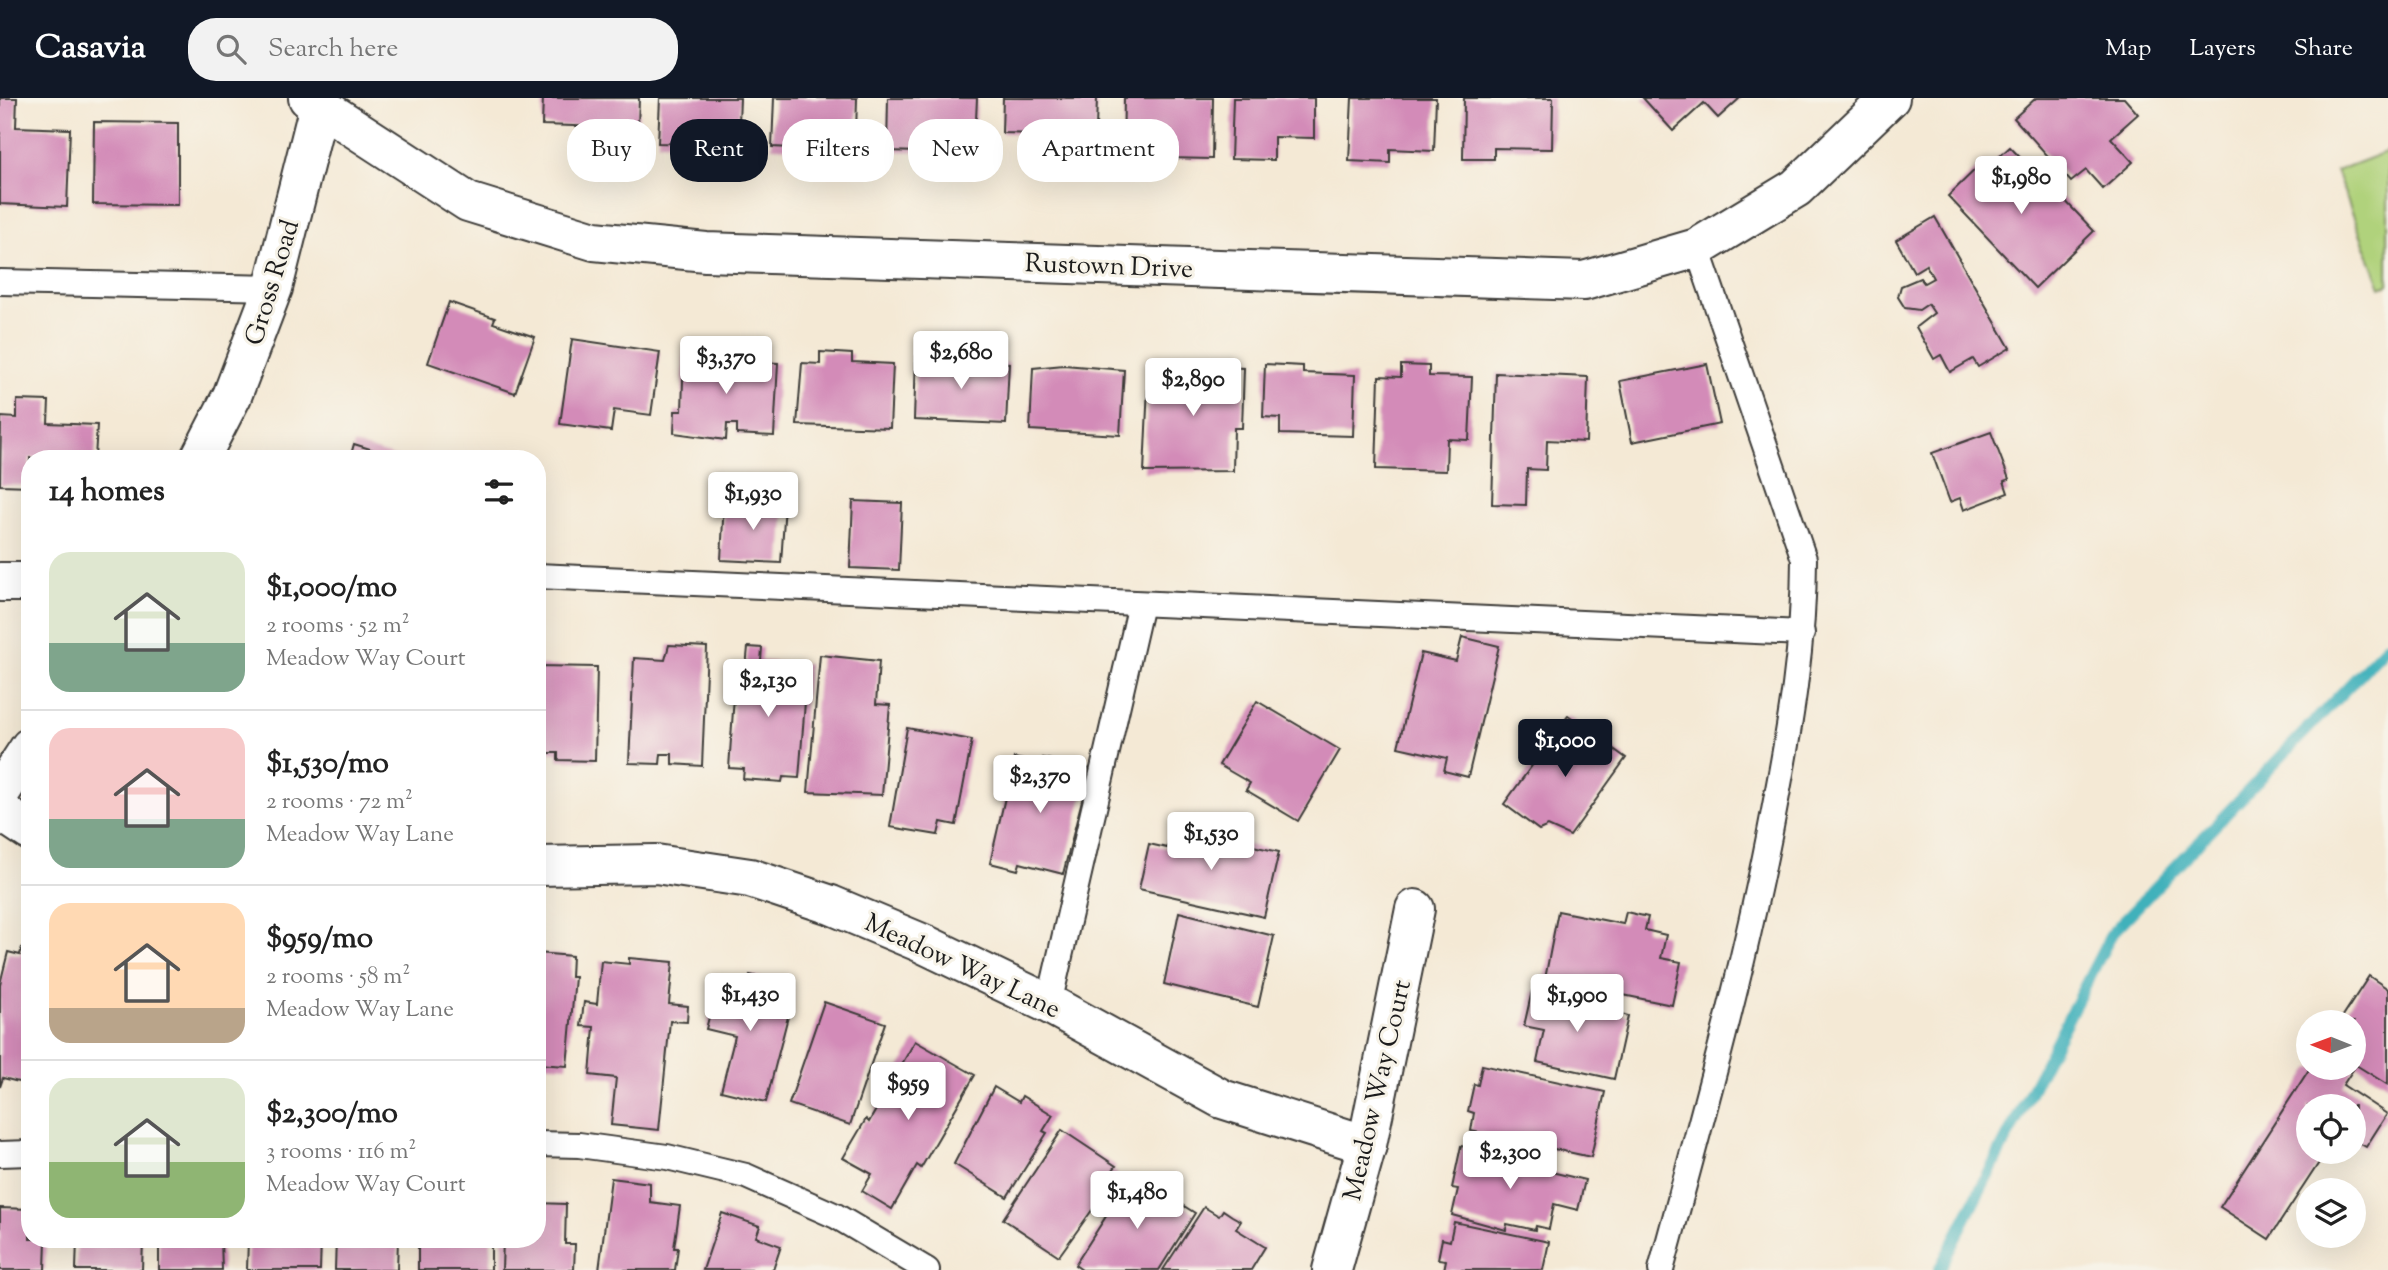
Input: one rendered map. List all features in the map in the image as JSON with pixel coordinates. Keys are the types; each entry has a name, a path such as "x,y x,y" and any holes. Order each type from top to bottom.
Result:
{"street":[{"name":"Rustown Drive","path":"317,101 468,202 594,241 720,253 1584,281 1697,248 1796,188 1890,98"},
{"name":"Gross Road","path":"204,450 232,396 273,288 317,101"},
{"path":"0,582 21,582"},
{"path":"0,793 21,761"},
{"path":"0,811 21,825"},
{"name":"Meadow Way Lane","path":"546,866 656,864 750,878 831,905 924,944 1049,1004 1223,1099 1367,1144"},
{"name":"Meadow Way Court","path":"1332,1270 1367,1144 1415,909"}],"lane":[{"path":"1661,1270 1756,908 1794,698 1801,633 1804,559 1697,248"},
{"path":"0,282 273,288"},
{"path":"546,576 1801,633"},
{"path":"1049,1004 1142,604"},
{"path":"546,1144 579,1145 667,1157 746,1176 836,1216 927,1270"},
{"path":"0,1154 21,1153"}],"green space":[{"path":"2388,151 2388,284 2381,287 2336,171"}],"building":[{"path":"0,98 17,98 16,127 70,129 67,207 0,204"},
{"path":"543,98 639,98 638,119 567,119 567,126 542,125"},
{"path":"660,98 740,98 739,119 670,119 670,143 658,143"},
{"path":"774,98 857,98 856,119 782,119 782,148 772,147"},
{"path":"888,98 977,98 976,119 908,119 908,152 894,151 894,119 888,119"},
{"path":"1003,98 1097,98 1096,119 1017,119 1017,133 1003,133"},
{"path":"1124,98 1213,98 1212,159 1179,158 1179,119 1124,119"},
{"path":"1233,98 1314,98 1314,138 1274,137 1274,160 1231,159"},
{"path":"1352,98 1436,98 1434,151 1390,149 1390,163 1349,161"},
{"path":"1464,98 1553,98 1552,149 1494,148 1494,159 1463,159"},
{"path":"1643,98 1740,98 1718,118 1704,103 1673,131"},
{"path":"2036,98 2124,98 2138,114 2111,138 2133,162 2103,189 2086,170 2071,182 2014,118"},
{"path":"94,122 178,123 178,205 93,204"},
{"path":"2010,147 2037,175 2039,173 2094,231 2035,288 1948,196 1983,162 1988,167"},
{"path":"1935,217 2010,348 1978,367 1973,359 1950,372 1941,355 1934,359 1916,327 1934,313 1928,304 1919,310 1905,308 1898,297 1901,286 1920,278 1924,283 1933,278 1926,265 1914,272 1896,240"},
{"path":"449,302 495,318 493,323 535,337 515,393 428,363"},
{"path":"572,339 660,352 651,415 614,410 611,431 560,424"},
{"path":"684,349 728,352 727,361 778,363 774,436 737,434 737,424 727,424 726,440 674,433 675,411 682,411"},
{"path":"820,352 852,354 852,362 893,364 890,428 797,425 802,363 820,364"},
{"path":"916,356 1009,363 1006,424 914,420"},
{"path":"1149,364 1244,368 1242,428 1234,428 1233,471 1144,472"},
{"path":"1265,364 1303,366 1303,373 1355,375 1353,436 1280,434 1280,418 1263,417"},
{"path":"1707,364 1720,424 1632,442 1620,381"},
{"path":"1064,365 1124,370 1120,435 1030,430 1033,368"},
{"path":"1401,365 1429,366 1429,376 1472,377 1469,440 1447,439 1446,471 1376,469 1379,376 1401,377"},
{"path":"1496,373 1588,377 1586,442 1547,440 1546,470 1527,469 1526,505 1492,504"},
{"path":"17,400 49,401 48,423 97,425 95,450 21,450 21,486 0,485 1,417 17,418"},
{"path":"1991,432 2009,479 2004,481 2008,493 1964,510 1960,498 1950,502 1932,453"},
{"path":"354,444 373,450 352,450"},
{"path":"724,500 785,504 781,563 721,560"},
{"path":"853,501 902,503 899,570 850,568"},
{"path":"1462,637 1499,646 1468,777 1444,771 1447,758 1398,747 1421,653 1456,661"},
{"path":"669,645 707,647 702,766 672,764 672,754 661,754 660,764 629,763 634,658 665,660"},
{"path":"748,647 762,648 761,661 808,664 799,778 783,777 782,782 743,779 744,769 729,768 736,667 746,668"},
{"path":"820,655 879,661 876,704 890,705 882,795 808,792"},
{"path":"546,666 597,667 595,761 558,760 558,753 546,753"},
{"path":"1257,701 1340,750 1298,821 1246,790 1250,783 1219,765"},
{"path":"1568,716 1626,758 1570,836 1548,826 1539,830 1504,804"},
{"path":"907,728 972,740 956,825 941,822 938,835 890,827"},
{"path":"1014,758 1041,764 1043,758 1090,769 1063,874 1020,863 1018,870 990,863"},
{"path":"1172,827 1279,852 1264,917 1139,889 1149,844 1167,848"},
{"path":"1558,911 1623,924 1626,912 1648,917 1645,930 1666,935 1661,958 1681,962 1672,1005 1545,979"},
{"path":"1179,912 1274,936 1258,1007 1164,984"},
{"path":"21,951 21,1083 3,1078 0,1087 0,984 8,952 20,955"},
{"path":"546,954 572,956 571,977 575,977 567,1066 546,1065"},
{"path":"629,958 673,962 669,1004 688,1006 687,1022 670,1021 659,1130 611,1125 616,1078 590,1075 594,1027 581,1026 584,1002 597,1004 601,961 629,964"},
{"path":"750,975 771,980 768,991 793,997 766,1102 721,1091 735,1036 706,1029 719,978 747,986"},
{"path":"2369,976 2388,989 2388,1085 2366,1071 2366,1010 2347,1010"},
{"path":"1532,991 1619,1009 1618,1013 1628,1016 1614,1079 1537,1062 1544,1030 1524,1026"},
{"path":"824,1002 885,1023 850,1125 789,1104"},
{"path":"915,1041 975,1075 921,1168 917,1165 892,1209 862,1191 872,1174 843,1158 866,1119 869,1122"},
{"path":"1482,1065 1605,1092 1591,1157 1471,1131 1474,1113 1468,1111 1474,1084 1478,1085"},
{"path":"2302,1080 2346,1080 2343,1085 2357,1094 2296,1094 2296,1164 2318,1164 2309,1178 2296,1178 2296,1198 2269,1239 2220,1207"},
{"path":"994,1087 1019,1102 1022,1096 1053,1115 1043,1131 1047,1133 1007,1197 954,1164"},
{"path":"2366,1100 2387,1114 2366,1147"},
{"path":"1062,1130 1116,1166 1113,1170 1118,1174 1059,1256 1003,1219"},
{"path":"1461,1146 1548,1165 1547,1171 1585,1180 1578,1210 1554,1204 1549,1229 1536,1226 1535,1230 1507,1224 1506,1230 1452,1215 1458,1189 1452,1188"},
{"path":"1133,1174 1195,1213 1159,1270 1082,1270 1075,1265"},
{"path":"611,1178 650,1183 650,1202 680,1206 674,1248 678,1248 675,1270 599,1270"},
{"path":"546,1203 566,1204 565,1244 575,1244 574,1270 502,1270 503,1248 546,1248"},
{"path":"1204,1207 1219,1216 1223,1210 1241,1221 1236,1229 1265,1247 1251,1270 1163,1270"},
{"path":"0,1208 21,1209 21,1248 46,1248 45,1270 0,1270"},
{"path":"722,1213 760,1226 756,1237 781,1246 773,1270 703,1270"},
{"path":"1454,1222 1549,1242 1543,1270 1444,1270 1446,1260 1438,1259 1442,1239 1450,1241"},
{"path":"77,1248 143,1248 142,1270 76,1270"},
{"path":"159,1248 221,1248 222,1270 159,1270"},
{"path":"248,1248 321,1248 320,1270 247,1270"},
{"path":"336,1248 398,1248 397,1270 335,1270"},
{"path":"418,1248 491,1248 491,1270 418,1270"}],"waterway":[{"path":"1939,1270 2112,933 2388,645"}]}
